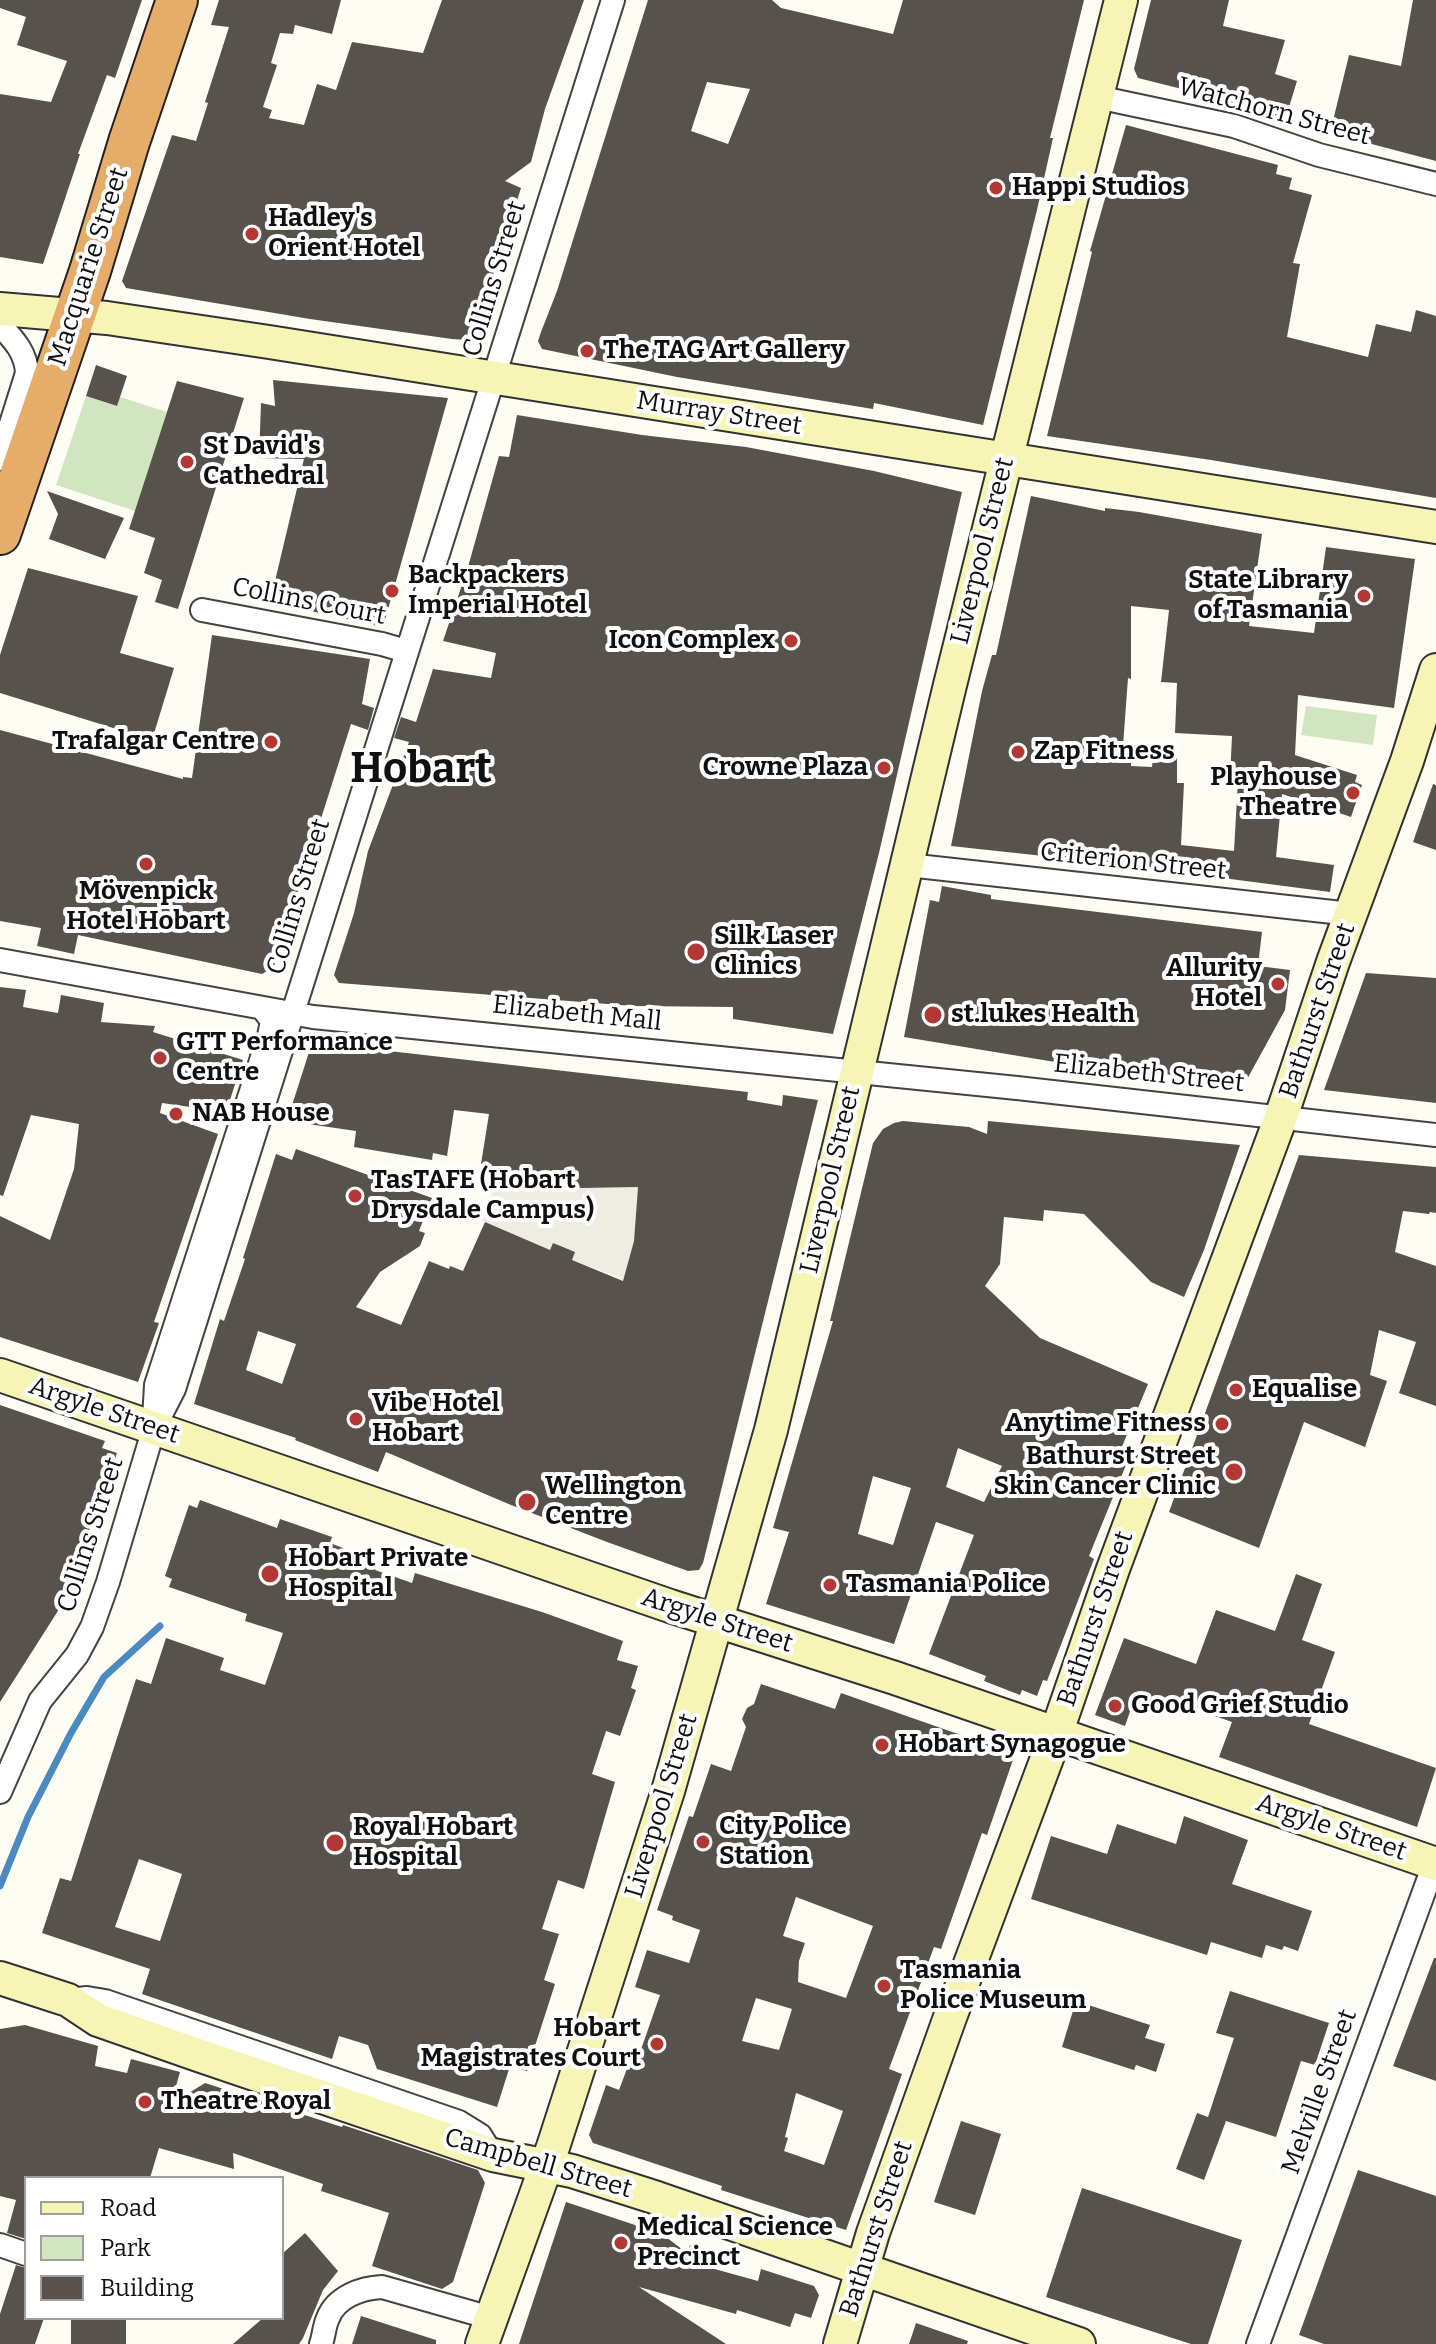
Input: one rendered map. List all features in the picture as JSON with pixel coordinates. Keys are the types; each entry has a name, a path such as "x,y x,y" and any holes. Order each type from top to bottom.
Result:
{"highway":[{"name":"Macquarie Street","path":"0,534 177,0"}],"main road":[{"name":"Liverpool Street","path":"486,2331 546,2166 668,1791 771,1430 848,1115 855,1072 1121,0"},
{"name":"Murray Street","path":"0,309 75,315 269,342 1436,527"},
{"name":"Bathurst Street","path":"840,2344 862,2269 949,2020 1281,1117 1407,761 1436,670"},
{"name":"Argyle Street","path":"0,1375 717,1622 895,1678 1435,1862"},
{"name":"Campbell Street","path":"0,1978 68,2000 98,2020 493,2155 572,2171 1079,2344"}],"street":[{"name":"Collins Street","path":"0,1790 40,1701 77,1655 92,1627 108,1582 154,1428 174,1389 613,0"},
{"name":"Watchorn Street","path":"1097,97 1234,126 1319,155 1436,184"},
{"path":"0,325 20,348 27,373 0,459"},
{"name":"Collins Court","path":"202,610 406,651"},
{"name":"Criterion Street","path":"908,865 1351,914"},
{"name":"Elizabeth Mall","path":"0,960 293,1014 855,1072"},
{"path":"154,1428 156,1385 271,1025 271,1016 263,1009"},
{"name":"Elizabeth Street","path":"855,1072 1436,1135"},
{"name":"Melville Street","path":"1258,2344 1435,1862"},
{"path":"0,2245 24,2253"},
{"path":"321,2344 328,2316 349,2295 364,2288 382,2287 486,2331"}],"green space":[{"path":"86,396 116,406 120,397 167,412 135,511 56,485"},
{"path":"1306,706 1377,715 1373,745 1301,735"}],"shaded area":[{"path":"494,1184 527,1188 529,1185 638,1187 634,1241 624,1279 572,1260 575,1252 563,1247 553,1243 550,1250 480,1220"}],"building":[{"path":"0,0 142,0 115,78 107,75 43,264 0,257 0,94 51,102 67,61 17,45 26,17 0,8"},
{"path":"219,0 341,0 332,34 295,25 293,34 280,33 271,63 277,65 263,107 272,110 269,118 304,125 317,84 336,90 352,42 423,53 442,0 584,0 545,109 531,162 505,181 521,188 473,337 468,340 452,339 310,319 126,288 122,281 172,135 196,141 229,27 211,25"},
{"path":"648,0 772,0 781,8 893,34 903,0 1084,0 1050,138 1053,138 1037,210 983,425 874,403 873,409 677,377 542,349 538,341 557,291","holes":["707,82 750,89 728,144 691,131"]},
{"path":"1151,0 1229,0 1223,26 1285,40 1275,74 1297,81 1285,120 1230,106 1232,98 1138,78 1134,69"},
{"path":"1413,0 1436,0 1436,161 1330,133 1349,55 1401,66"},
{"path":"1126,125 1278,165 1276,174 1292,178 1289,189 1312,195 1293,263 1300,264 1287,337 1368,357 1376,324 1411,332 1416,310 1436,316 1436,498 1047,436 1090,251"},
{"path":"96,365 127,376 117,406 86,396"},
{"path":"273,380 448,398 383,627 270,602 304,459 259,458 261,403 275,406"},
{"name":"St David's Cathedral","path":"177,381 244,398 178,609 155,602 162,580 144,573 155,538 129,529"},
{"path":"517,415 642,435 746,447 874,471 962,492 879,853 833,1034 733,1019 733,1007 633,1006 339,983 334,975 354,913 368,851 409,742 394,738 401,717 416,722 433,669 491,678 496,653 443,641 468,567 499,456 509,457"},
{"path":"47,491 124,518 105,559 49,539 58,514"},
{"path":"1031,496 1105,511 1105,508 1139,512 1262,534 1249,626 1314,633 1326,547 1415,559 1394,708 1298,695 1295,755 1357,775 1355,782 1362,785 1351,817 1282,794 1276,857 1334,865 1330,892 951,846 982,691 992,655 996,655","holes":["1131,606 1169,610 1161,682 1177,683 1175,733 1232,736 1230,778 1238,780 1234,851 1181,845 1184,783 1177,783 1177,750 1154,748 1152,767 1131,766 1131,746 1123,746 1128,678 1131,679"]},
{"path":"28,568 138,596 120,653 174,668 152,740 0,693 0,655"},
{"path":"212,635 370,659 362,704 374,708 368,730 351,724 274,967 262,974 78,935 74,954 37,946 41,928 0,921 0,730 183,779 192,778"},
{"path":"1433,784 1436,785 1436,850 1413,842"},
{"path":"942,886 991,895 991,899 1262,932 1258,966 1290,970 1285,1010 1245,1083 1055,1062 904,1037 930,900 939,902"},
{"path":"1366,973 1436,978 1436,1103 1324,1090"},
{"path":"0,987 26,990 23,1007 58,1013 61,995 104,1003 101,1022 155,1026 153,1032 243,1060 226,1112 162,1103 160,1113 218,1134 154,1322 159,1323 138,1382 0,1337 0,1216 50,1240 74,1169 79,1124 31,1115 3,1196 0,1195"},
{"path":"319,1043 748,1092 747,1100 782,1106 783,1095 818,1100 699,1570 688,1571 607,1542 386,1452 378,1472 296,1438 194,1404 220,1319 224,1321 245,1259 276,1154 292,1160 296,1149 432,1198 419,1231 425,1233 420,1246 380,1272 356,1307 401,1325 429,1261 463,1271 485,1222 550,1250 553,1243 575,1252 572,1260 623,1281 634,1241 638,1187 529,1185 528,1188 487,1183 490,1165 481,1164 489,1114 454,1110 447,1156 433,1153 432,1160 354,1147 356,1131 287,1121 310,1049","holes":["258,1331 296,1344 282,1384 246,1370"]},
{"path":"903,1121 969,1127 987,1134 988,1121 1240,1145 1204,1250 1184,1297 1151,1282 1084,1214 1044,1210 1043,1221 1004,1217 1000,1264 985,1286 1040,1338 1148,1384 1116,1461 1126,1465 1089,1556 1094,1559 1047,1681 1043,1680 1037,1696 1022,1690 1020,1695 984,1681 986,1676 929,1654 974,1535 936,1522 894,1644 766,1604 789,1532 773,1528 833,1321 830,1321 873,1143 883,1129","holes":["958,1448 1002,1466 984,1502 946,1487","873,1476 911,1488 893,1545 858,1534"]},
{"path":"1299,1155 1436,1167 1436,1213 1403,1211 1395,1252 1436,1266 1436,1406 1399,1393 1416,1342 1379,1330 1370,1375 1387,1381 1365,1447 1304,1422 1259,1548 1169,1512"},
{"path":"0,1405 105,1441 102,1448 117,1453 63,1603 0,1702"},
{"name":"Royal Hobart Hospital","path":"200,1500 277,1528 280,1519 332,1537 330,1543 369,1558 367,1561 378,1565 375,1570 412,1583 415,1573 623,1641 617,1660 638,1666 631,1688 636,1690 620,1736 606,1731 592,1774 615,1782 584,1889 558,1880 542,1929 559,1934 544,1980 555,1984 527,2071 510,2066 497,2107 377,2069 368,2045 339,2036 332,2059 142,1994 150,1969 42,1933 60,1878 71,1881 136,1679 151,1684 166,1638 224,1658 220,1670 265,1685 283,1633 245,1621 247,1614 169,1587 172,1579 165,1576 189,1505 197,1508","holes":["139,1859 182,1874 160,1941 115,1927"]},
{"path":"1296,1574 1322,1584 1302,1640 1335,1652 1309,1724 1436,1768 1417,1827 1219,1757 1232,1722 1164,1698 1160,1710 1134,1700 1125,1726 1095,1715 1124,1638 1196,1664 1216,1610 1275,1631"},
{"path":"761,1684 835,1709 841,1693 1015,1754 987,1835 982,1833 941,1949 934,1947 889,2069 902,2074 846,2230 721,2190 722,2186 593,2143 589,2135 606,2085 619,2090 628,2066 637,2061 660,1995 635,1987 647,1950 689,1963 700,1930 672,1920 673,1916 657,1910 689,1816 693,1817 711,1764 731,1771 746,1727 742,1719 747,1708 754,1704","holes":["796,1897 873,1926 846,1998 798,1982 799,1961 805,1943 783,1936","756,1998 792,2009 779,2050 742,2041","796,2093 843,2111 824,2165 784,2151 788,2138 785,2137"]},
{"path":"1184,1816 1248,1840 1232,1884 1312,1911 1298,1951 1266,1945 1262,1958 1211,1942 1207,1955 1031,1899 1051,1836 1107,1854 1117,1824 1176,1844"},
{"path":"1436,1958 1436,2081 1393,2066"},
{"path":"1230,1991 1329,2023 1315,2065 1301,2061 1276,2137 1226,2121 1204,2180 1176,2169 1197,2113 1208,2117 1234,2038 1216,2033"},
{"path":"1076,2001 1150,2025 1145,2038 1165,2044 1156,2072 1136,2065 1134,2070 1062,2047"},
{"path":"25,2025 98,2046 95,2066 127,2073 131,2059 180,2072 171,2104 205,2083 478,2170 485,2183 453,2282 442,2289 372,2266 389,2213 321,2191 323,2184 233,2153 234,2169 159,2148 151,2176 24,2176 24,2238 7,2233 16,2200 0,2196 0,2029"},
{"path":"961,2121 1001,2134 975,2215 934,2202"},
{"path":"1358,2170 1436,2196 1436,2344 1324,2344 1299,2335"},
{"path":"1082,2188 1242,2240 1208,2344 1191,2344 1046,2297"},
{"name":"Medical Science Precinct","path":"566,2202 662,2234 687,2253 690,2245 715,2252 711,2268 758,2281 761,2269 814,2286 819,2295 811,2318 795,2313 790,2327 737,2310 736,2314 639,2287 726,2344 519,2344"},
{"path":"305,2233 338,2271 323,2290 303,2338 299,2344 233,2344 261,2320 284,2320 284,2252"},
{"path":"16,2265 24,2267 24,2320 43,2320 35,2344 0,2344 0,2314"},
{"path":"361,2316 436,2340 436,2344 352,2344"},
{"path":"71,2320 126,2320 126,2344 71,2344"},
{"path":"916,2323 968,2341 967,2344 909,2344"}],"waterway":[{"path":"0,1886 28,1817 104,1677 160,1626"}],"place":[{"name":"Happi Studios","path":"996,188"},
{"name":"Hadley's Orient Hotel","path":"252,234"},
{"name":"The TAG Art Gallery","path":"587,351"},
{"name":"St David's Cathedral","path":"187,462"},
{"name":"Backpackers Imperial Hotel","path":"392,591"},
{"name":"State Library of Tasmania","path":"1364,596"},
{"name":"Icon Complex","path":"791,641"},
{"name":"Trafalgar Centre","path":"271,742"},
{"name":"Zap Fitness","path":"1018,752"},
{"name":"Crowne Plaza","path":"884,768"},
{"name":"Playhouse Theatre","path":"1353,793"},
{"name":"Mövenpick Hotel Hobart","path":"146,864"},
{"name":"Silk Laser Clinics","path":"696,952"},
{"name":"Allurity Hotel","path":"1278,984"},
{"name":"st.lukes Health","path":"933,1015"},
{"name":"GTT Performance Centre","path":"160,1058"},
{"name":"NAB House","path":"176,1114"},
{"name":"TasTAFE (Hobart Drysdale Campus)","path":"355,1196"},
{"name":"Equalise","path":"1236,1390"},
{"name":"Vibe Hotel Hobart","path":"356,1419"},
{"name":"Anytime Fitness","path":"1222,1424"},
{"name":"Bathurst Street Skin Cancer Clinic","path":"1234,1472"},
{"name":"Wellington Centre","path":"527,1502"},
{"name":"Hobart Private Hospital","path":"270,1574"},
{"name":"Tasmania Police","path":"830,1585"},
{"name":"Good Grief Studio","path":"1115,1706"},
{"name":"Hobart Synagogue","path":"882,1745"},
{"name":"City Police Station","path":"703,1842"},
{"name":"Royal Hobart Hospital","path":"335,1843"},
{"name":"Tasmania Police Museum","path":"884,1986"},
{"name":"Hobart Magistrates Court","path":"657,2044"},
{"name":"Theatre Royal","path":"145,2102"},
{"name":"Medical Science Precinct","path":"621,2243"}],"district":[{"name":"Hobart","path":"421,770"}]}
